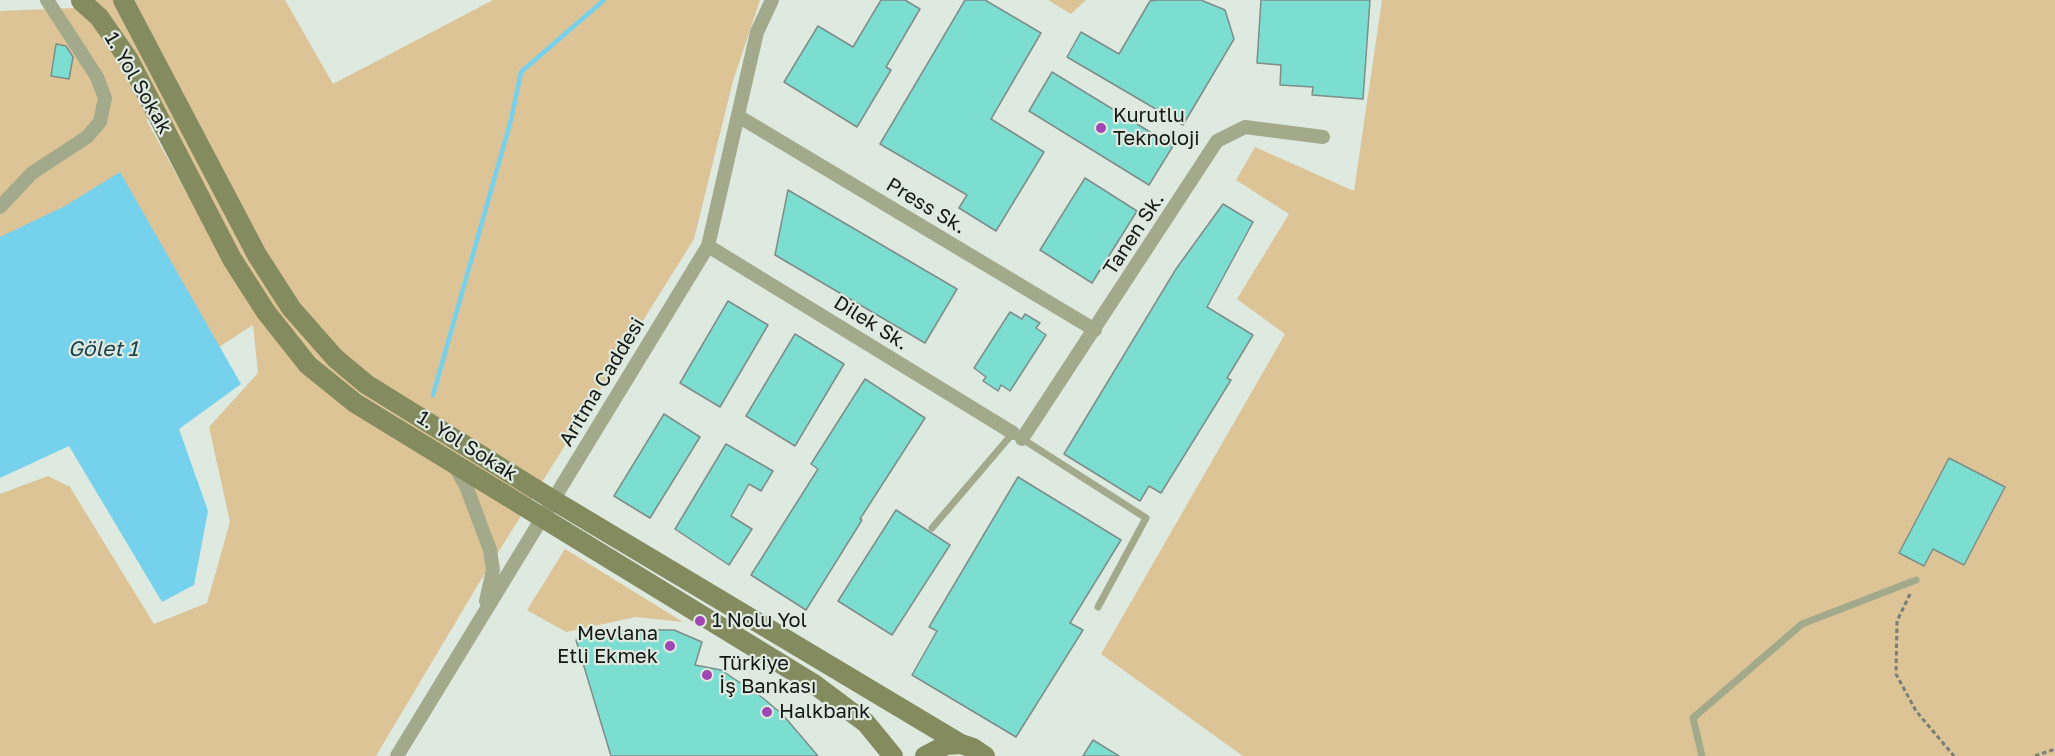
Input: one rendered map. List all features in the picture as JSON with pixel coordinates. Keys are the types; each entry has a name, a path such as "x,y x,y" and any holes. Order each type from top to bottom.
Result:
{"main road":[{"name":"1. Yol Sokak","path":"86,0 129,60 232,259 286,339 308,365 356,403 451,460 543,520 814,684 866,723 892,756"},
{"name":"1. Yol Sokak","path":"123,0 257,255 291,308 315,338 366,384 553,500 961,744 974,748 985,756"},
{"path":"925,756 946,745 961,744"}],"street":[{"path":"0,207 32,173 87,137 100,122 105,98 97,77 47,0"},
{"name":"Arıtma Caddesi","path":"397,756 708,246 757,32 772,0"},
{"name":"Press Sk.","path":"738,116 1095,330"},
{"name":"Tanen Sk.","path":"1018,436 1095,330 1217,141 1245,127 1323,137"},
{"name":"Dilek Sk.","path":"708,246 1018,436"},
{"path":"451,460 466,486 490,550 492,570 490,589 476,627"}],"lane":[{"path":"932,528 1018,436 1146,518 1098,607"},
{"path":"1702,756 1693,718 1802,624 1916,580"}],"path":[{"path":"1916,580 1897,621 1896,674 1916,711 1954,756"},
{"path":"2035,756 2055,748"}],"shaded area":[{"path":"75,0 285,0 333,84 493,0 760,0 733,81 694,239 479,583 376,756 0,756 0,494 48,476 70,487 154,624 207,603 230,522 209,427 258,373 253,325 199,360 0,275 0,11 74,8","holes":["148,114 208,232 147,121"]},
{"path":"1048,0 1086,0 1071,14"},
{"path":"1382,0 2055,0 2055,756 1243,756 1101,654 1285,334 1237,299 1289,214 1236,180 1255,147 1354,191"},
{"path":"565,549 683,622 636,617 566,632 527,610"}],"water":[{"name":"Gölet 1","path":"120,172 241,384 179,429 208,511 194,585 162,602 69,446 0,478 0,237 65,206"}],"building":[{"path":"881,0 905,0 920,9 886,67 891,70 857,127 784,82 818,26 853,47"},
{"path":"965,0 985,0 1041,33 991,119 1044,152 996,231 959,208 967,195 880,144"},
{"path":"1201,0 1225,10 1234,39 1183,125 1067,57 1081,32 1119,54 1150,1"},
{"path":"1261,0 1370,0 1363,99 1312,95 1313,87 1280,85 1281,65 1257,63"},
{"path":"56,44 66,46 73,57 69,79 51,76"},
{"name":"Kurutlu Teknoloji","path":"1052,72 1173,146 1149,185 1029,111"},
{"path":"1085,178 1137,211 1092,283 1040,250"},
{"path":"788,190 957,289 925,343 775,255"},
{"path":"1223,204 1253,222 1207,307 1253,335 1227,378 1231,380 1161,493 1149,486 1140,501 1064,454 1176,269"},
{"path":"728,301 768,325 720,407 680,383"},
{"path":"1010,312 1022,319 1025,314 1040,323 1036,328 1046,335 1010,391 1001,385 998,391 983,381 986,377 974,368"},
{"path":"795,334 844,364 795,446 746,416"},
{"path":"865,379 925,418 860,519 862,520 806,610 751,575 818,469 811,464"},
{"path":"664,414 700,437 650,518 614,496"},
{"path":"726,444 773,471 761,491 749,484 731,516 752,529 729,565 675,529"},
{"path":"1949,458 2005,487 1964,565 1933,549 1924,566 1899,553"},
{"path":"1018,477 1121,540 1070,623 1083,630 1016,737 912,675 937,631 929,627"},
{"path":"896,510 950,545 892,635 838,601"},
{"path":"625,630 674,630 702,642 695,665 721,670 763,698 783,715 818,756 611,756 576,640"},
{"path":"1093,740 1119,756 1083,756"}],"waterway":[{"path":"433,395 511,120 521,72 604,0"}],"place":[{"name":"Kurutlu Teknoloji","path":"1101,128"},
{"name":"1 Nolu Yol","path":"700,621"},
{"name":"Mevlana Etli Ekmek","path":"670,646"},
{"name":"Türkiye İş Bankası","path":"707,675"},
{"name":"Halkbank","path":"767,712"}]}
